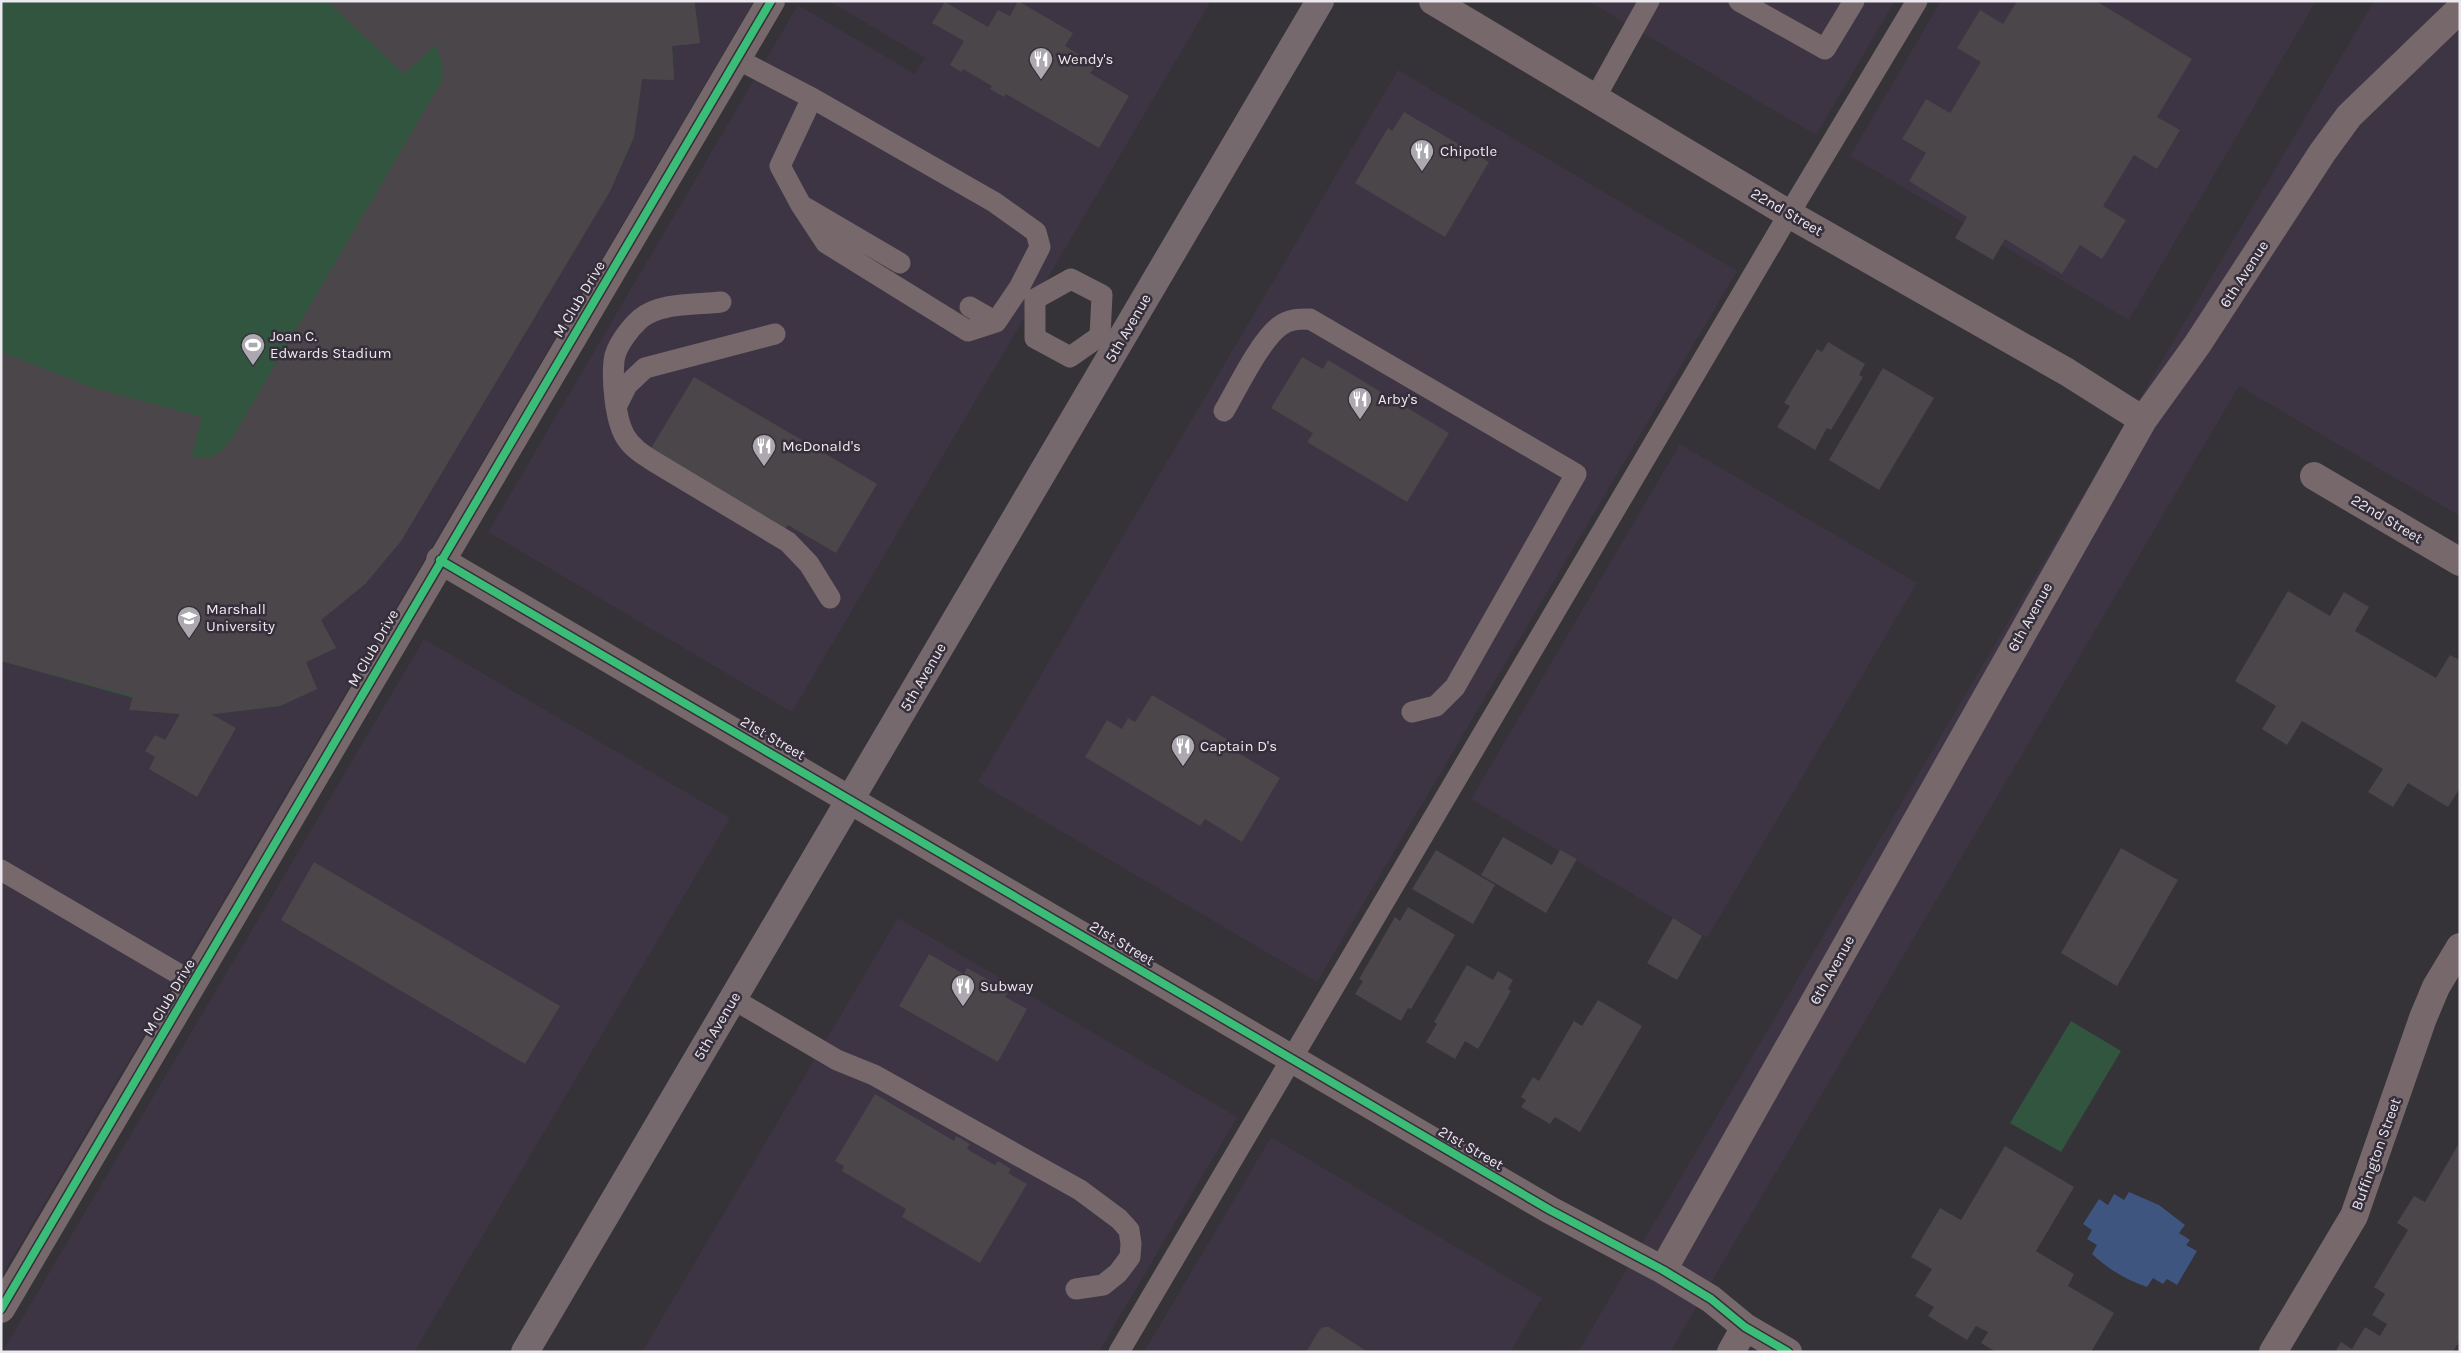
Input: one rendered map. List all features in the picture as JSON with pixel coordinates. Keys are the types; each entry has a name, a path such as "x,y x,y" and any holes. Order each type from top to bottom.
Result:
{"main road":[{"name":"5th Avenue","path":"524,1352 851,799 1108,342 1320,1"}],"street":[{"name":"M Club Drive","path":"1,1309 770,1"},
{"name":"22nd Street","path":"1433,1 1789,214 2067,372 2143,420"},
{"name":"6th Avenue","path":"1663,1270 2143,420 2197,345 2322,153 2349,116 2460,9"},
{"name":"22nd Street","path":"2314,476 2460,562"},
{"name":"21st Street","path":"440,560 1550,1210 1663,1270 1711,1299 1746,1327 1788,1352"},
{"name":"Buffington Street","path":"2273,1352 2354,1216 2423,1018 2436,987 2460,947"},
{"path":"1731,1352 1746,1327"}],"lane":[{"path":"1595,98 1649,1"},
{"path":"1752,4 1825,49 1854,1"},
{"path":"1118,1352 1789,214 1917,1"},
{"path":"737,59 812,98 994,202 1036,232 1040,247 1027,293 1035,338 1070,357 1108,342 1102,295 1071,279 1027,293 996,322 968,331 826,243 801,205 780,166 812,98"},
{"path":"801,205 900,263"},
{"path":"721,302 660,308 640,319 626,336 614,359 616,407 624,435 636,449 788,542 809,564 830,598"},
{"path":"970,307 996,322"},
{"path":"1224,411 1269,336 1280,325 1295,319 1310,319 1576,474 1455,687 1436,706 1412,712"},
{"path":"616,407 627,385 645,368 775,334"},
{"path":"1,870 194,983"},
{"path":"733,999 837,1060 874,1075 1080,1190 1119,1219 1129,1230 1130,1257 1118,1273 1103,1285 1076,1289"}],"shaded area":[{"name":"Joan C. Edwards Stadium","path":"1,1 754,1 1,1277"},
{"path":"829,1 1211,1 792,712 488,532 798,5 915,74 925,58"},
{"path":"1588,1 1895,1 1816,135"},
{"path":"1941,1 2316,1 2129,320 1850,156"},
{"path":"2374,1 2460,1 2460,516 2239,386 1670,1352 1578,1352"},
{"path":"1398,70 1737,271 1317,982 978,782"},
{"path":"1680,444 1917,583 1707,938 1471,799"},
{"path":"424,639 730,818 414,1352 9,1352 4,1349"},
{"path":"898,918 1237,1117 1099,1352 642,1352"},
{"path":"1271,1137 1542,1298 1510,1352 1144,1352"}],"green space":[{"name":"Joan C. Edwards Stadium","path":"1,1 694,1 700,43 672,46 674,80 642,79 634,137 610,191 401,541 365,584 321,620 336,648 306,662 317,689 280,706 198,716 1,661"},
{"path":"2071,1021 2121,1051 2061,1152 2010,1123"}],"water":[{"path":"2129,1192 2159,1205 2185,1225 2179,1233 2190,1240 2186,1245 2197,1251 2177,1285 2167,1279 2163,1284 2153,1278 2147,1287 2118,1274 2092,1254 2097,1245 2087,1239 2092,1230 2083,1224 2099,1199 2108,1205 2114,1194 2124,1200"}],"building":[{"name":"Joan C. Edwards Stadium","path":"327,1 694,1 700,43 672,46 674,80 642,79 634,137 610,191 401,541 365,584 321,620 336,648 306,662 317,689 280,706 211,714 236,728 197,797 149,769 155,757 145,751 155,735 165,740 180,714 129,710 133,696 1,661 1,352 95,388 202,417 192,457 207,458 221,451 231,440 440,84 443,74 441,58 436,45 404,74"},
{"name":"Wendy's","path":"1018,1 1073,33 1065,46 1096,65 1090,73 1129,96 1099,148 1006,94 1004,97 990,89 992,86 963,69 961,72 950,65 964,41 932,23 945,2 988,27 998,10 1010,16"},
{"path":"2017,1 2096,1 2192,59 2157,117 2180,130 2157,169 2134,155 2103,206 2126,220 2102,259 2080,245 2062,274 2005,239 1993,260 1955,238 1967,217 1909,181 1926,153 1902,139 1926,99 1950,113 1981,62 1957,48 1980,10 2003,24"},
{"name":"Chipotle","path":"1404,112 1489,162 1445,237 1355,183 1388,128 1392,131"},
{"path":"1828,342 1865,364 1859,375 1863,377 1831,430 1827,428 1815,450 1777,427 1790,406 1784,403 1817,349 1822,352"},
{"name":"Arby's","path":"1302,357 1323,369 1328,360 1449,433 1407,502 1307,442 1313,433 1271,408"},
{"path":"1883,368 1934,398 1879,490 1829,460"},
{"name":"McDonald's","path":"694,377 877,484 836,553 788,525 785,529 650,450"},
{"path":"2288,591 2330,616 2344,592 2369,607 2355,631 2436,678 2450,655 2460,660 2460,788 2448,807 2408,783 2393,807 2368,792 2383,769 2302,721 2287,745 2262,729 2276,706 2235,681"},
{"name":"Captain D's","path":"1152,695 1230,741 1227,746 1280,778 1242,842 1205,819 1200,826 1085,757 1107,720 1122,729 1128,718 1135,722"},
{"path":"1503,837 1552,865 1560,850 1577,859 1546,913 1481,875"},
{"path":"2121,848 2178,880 2117,986 2061,953"},
{"path":"1436,850 1495,885 1473,924 1412,889"},
{"path":"314,862 560,1006 525,1064 281,920"},
{"path":"1408,907 1455,935 1411,1009 1408,1008 1401,1021 1355,994 1363,981 1359,979 1395,917 1400,921"},
{"path":"1673,918 1702,936 1677,980 1647,963"},
{"name":"Subway","path":"929,954 964,974 967,968 1008,991 1005,997 1027,1009 998,1062 899,1006"},
{"path":"1467,965 1493,980 1498,971 1513,980 1508,989 1511,991 1478,1049 1465,1041 1455,1059 1426,1042 1437,1024 1434,1022"},
{"path":"1598,1000 1642,1026 1580,1132 1555,1117 1550,1124 1521,1107 1526,1100 1521,1097 1533,1077 1539,1081 1574,1021 1582,1026"},
{"path":"875,1094 954,1141 956,1136 970,1144 967,1148 970,1151 995,1165 998,1161 1011,1169 1008,1173 1027,1184 980,1263 902,1217 906,1209 842,1171 844,1166 835,1161"},
{"path":"2458,1145 2460,1340 2453,1352 2335,1352 2341,1342 2352,1349 2365,1327 2380,1336 2387,1324 2372,1315 2385,1294 2374,1287 2408,1230 2397,1223 2414,1196 2425,1202"},
{"path":"2005,1146 2074,1187 2036,1251 2074,1274 2068,1286 2114,1313 2091,1352 1996,1352 1981,1343 1988,1332 1976,1326 1967,1340 1928,1316 1934,1307 1915,1296 1932,1269 1911,1257 1940,1208 1961,1220"},
{"path":"1329,1327 1368,1352 1306,1352 1320,1329"}],"cycle path":[{"path":"1,1309 771,1"},
{"path":"440,560 1550,1210 1663,1270 1711,1299 1745,1327 1788,1352"}],"place":[{"name":"Wendy's","path":"1041,80"},
{"name":"Chipotle","path":"1422,172"},
{"name":"Joan C. Edwards Stadium","path":"253,366"},
{"name":"Arby's","path":"1360,420"},
{"name":"McDonald's","path":"764,467"},
{"name":"Marshall University","path":"189,639"},
{"name":"Captain D's","path":"1183,767"},
{"name":"Subway","path":"963,1007"}]}
